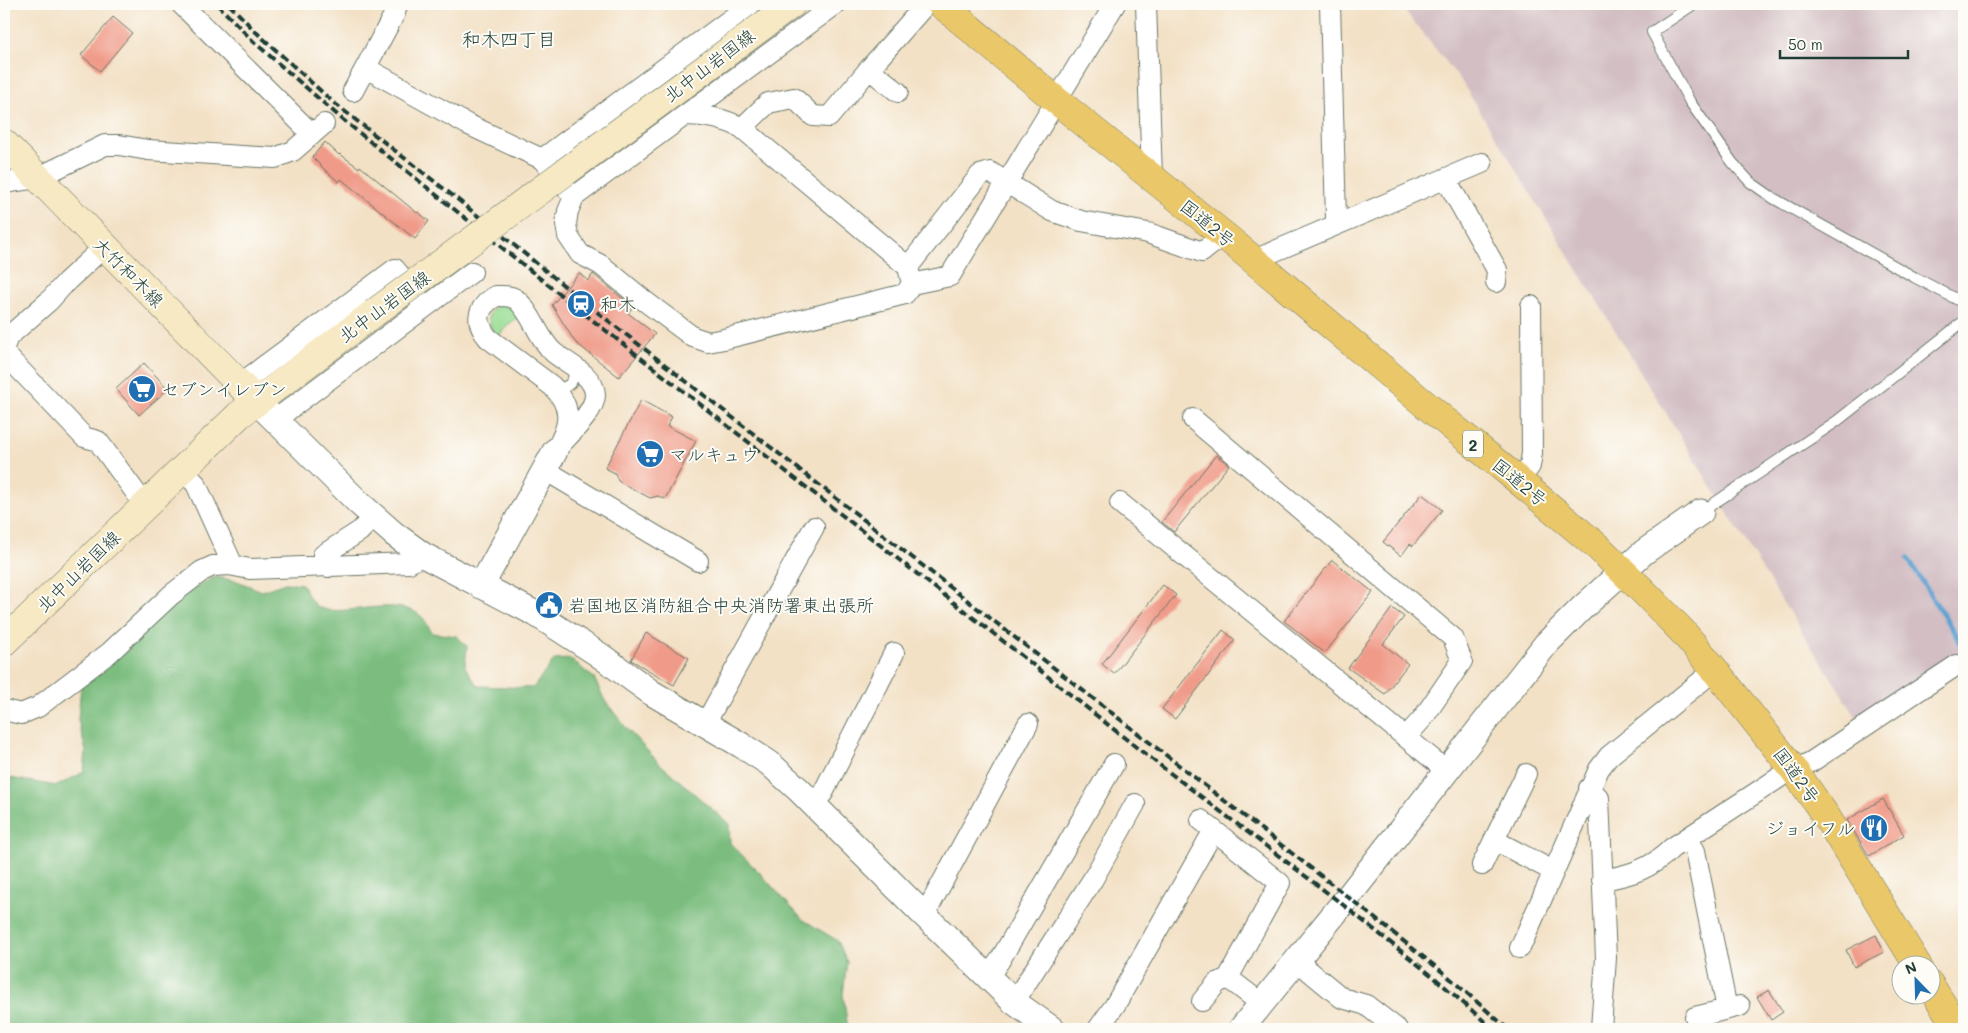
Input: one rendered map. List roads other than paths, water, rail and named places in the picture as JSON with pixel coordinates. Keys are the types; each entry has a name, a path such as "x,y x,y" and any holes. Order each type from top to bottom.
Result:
{"highway":[{"name":"国道2号","path":"941,4 1057,101 1223,235 1599,548 1682,631 1794,770 1826,816 1912,956"},
{"path":"1940,1001 1958,1029"}],"main road":[{"name":"北中山岩国線","path":"4,642 182,470 248,392 374,313 792,4"},
{"name":"大竹和木線","path":"4,143 248,392"}],"street":[{"path":"4,183 38,178 105,145 119,144 148,150 275,158 293,151 318,129 181,4"},
{"path":"353,90 395,13 397,4"},
{"path":"542,159 751,4"},
{"path":"836,4 574,197 568,211 566,224 568,236 580,254 601,265 693,337 708,342 905,294 910,276 980,175 990,172 1052,210 1081,221 1148,233 1202,252 1223,235"},
{"path":"742,128 768,103 794,98 813,116 829,117 926,4"},
{"path":"685,115 702,115 728,121 742,128 910,276 950,276 1115,4"},
{"path":"1146,4 1152,177"},
{"path":"1330,4 1336,220 1338,224"},
{"path":"366,68 466,124 542,159 574,197"},
{"path":"869,69 898,92"},
{"path":"1256,263 1261,257 1482,163"},
{"path":"1446,179 1497,270 1496,282"},
{"path":"4,347 8,337 49,301 67,281 104,247"},
{"path":"425,307 395,269 248,392 374,516 422,555 536,614 652,692 769,763 813,803 1014,1002 1050,1029"},
{"path":"275,420 472,272"},
{"path":"481,586 567,427 568,416 566,404 552,386 488,338 482,330 479,320 481,310 487,301 496,296 516,299 523,306 548,346 594,386 595,396 592,406 550,460"},
{"path":"1519,481 1530,466 1532,453 1531,306"},
{"path":"4,353 84,437 98,441 139,497 147,504"},
{"path":"1193,419 1453,638 1462,661 1423,718 1406,737"},
{"path":"550,460 698,561"},
{"path":"182,470 196,484 230,559 229,565"},
{"path":"1120,503 1447,771"},
{"path":"1241,1029 1297,961 1546,644 1582,608 1644,552 1701,512"},
{"path":"328,567 323,555 360,531 374,516"},
{"path":"705,724 814,527"},
{"path":"4,710 21,714 38,708 109,653 171,595 202,571 213,566 229,565 250,569 409,563 422,555"},
{"path":"813,803 823,793 894,652"},
{"path":"1602,880 1625,876 1658,862 1672,848 1687,838 1783,775 1811,762 1957,665"},
{"path":"1520,948 1598,769 1609,756 1715,670"},
{"path":"921,912 930,905 1028,724"},
{"path":"989,976 1114,764"},
{"path":"1482,865 1526,774"},
{"path":"1589,788 1599,798 1606,958 1601,1029"},
{"path":"1014,1002 1093,879 1135,804"},
{"path":"1098,1029 1115,1005 1210,837 1208,826 1280,883 1228,978 1217,983 1202,1000"},
{"path":"1687,838 1695,851 1734,1008 1695,1017"},
{"path":"1494,840 1554,870"},
{"path":"1297,961 1342,998 1366,1005 1397,1029"},
{"path":"1228,978 1262,1004"}],"lane":[{"path":"1694,4 1652,32 1690,102 1732,162 1750,182 1773,198 1964,303"},
{"path":"1701,512 1837,421 1964,321"},
{"path":"552,386 560,388 568,386 573,380 574,371 569,364"}],"waterway":[{"path":"1908,559 1964,648"}],"railway":[{"path":"217,4 254,42 342,119 577,308 1136,747 1342,904 1436,979 1493,1029"},
{"path":"229,4 256,32 334,103 583,301 1348,897 1445,974 1508,1029"}],"place":[{"name":"和木","path":"581,304"},
{"name":"セブンイレブン","path":"142,389"},
{"name":"マルキュウ","path":"650,454"},
{"name":"岩国地区消防組合中央消防署東出張所","path":"549,605"},
{"name":"ジョイフル","path":"1874,828"}],"district":[{"name":"和木四丁目","path":"509,38"}]}
